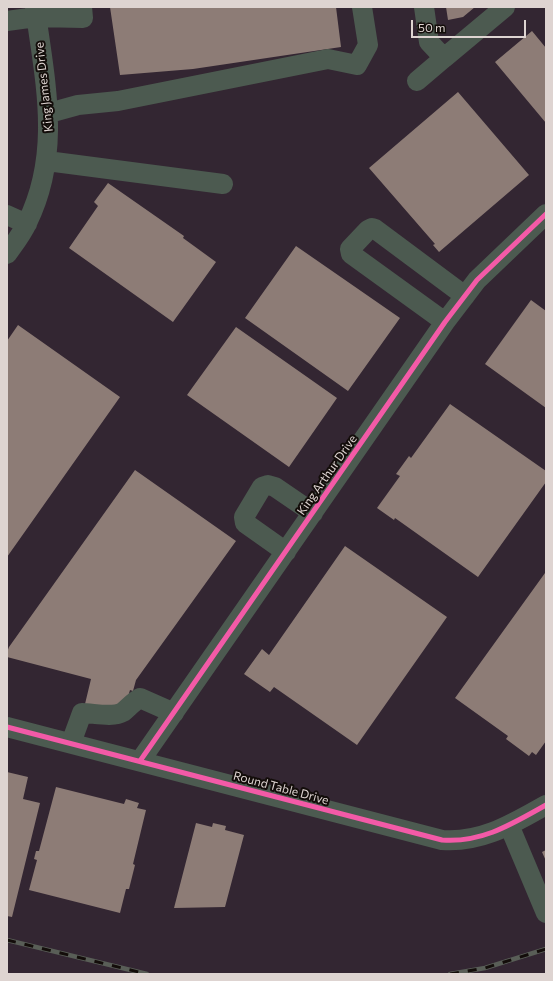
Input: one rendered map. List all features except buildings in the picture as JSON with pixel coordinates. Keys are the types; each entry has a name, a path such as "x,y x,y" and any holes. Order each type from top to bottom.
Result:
{"street":[{"path":"7,21 35,12 83,18 82,7"},
{"path":"49,113 78,105 118,101 328,59 357,65 368,45 362,7"},
{"path":"424,7 429,42 444,58"},
{"path":"416,81 505,7"},
{"name":"King James Drive","path":"7,254 27,224 41,188 47,161 49,113 35,12"},
{"path":"47,161 223,184"},
{"name":"King Arthur Drive","path":"140,761 445,322 477,280 546,214"},
{"path":"7,215 27,224"},
{"path":"445,322 351,254 350,249 368,230 375,229 465,296"},
{"path":"286,552 245,523 244,517 262,487 268,485 275,487 313,513"},
{"path":"71,744 82,713 109,714 122,712 130,703 140,698 174,714"},
{"name":"Round Table Drive","path":"7,727 442,840 465,841 476,839 509,825 546,805"},
{"path":"509,825 546,913"}],"shaded area":[{"path":"7,7 546,7 546,974 7,974"}],"railway":[{"path":"7,940 147,974"},
{"path":"450,974 485,968 546,949"}],"cycle path":[{"path":"140,761 445,322 477,280 546,214"},
{"path":"7,727 442,840 470,838 496,831 546,805"}]}
